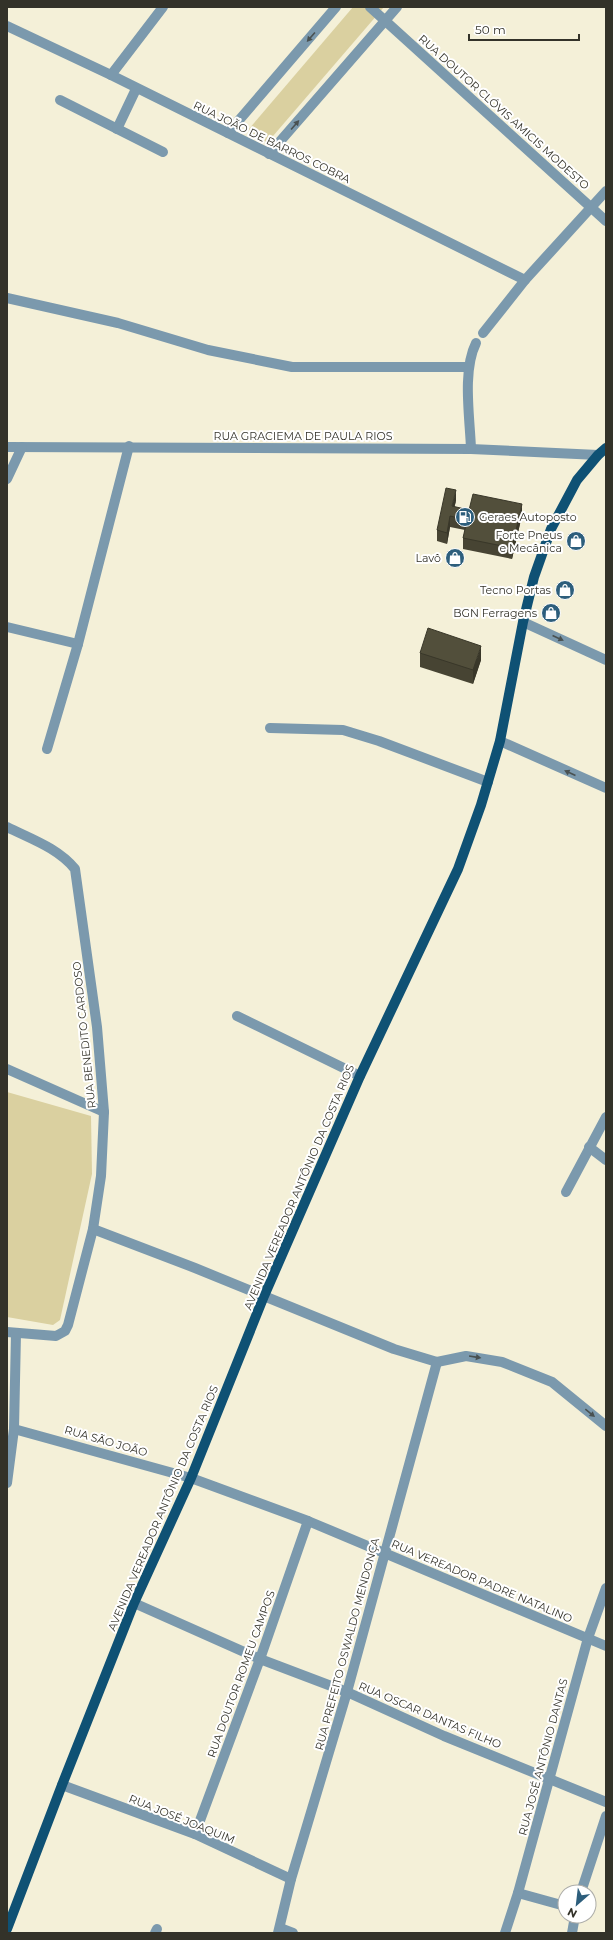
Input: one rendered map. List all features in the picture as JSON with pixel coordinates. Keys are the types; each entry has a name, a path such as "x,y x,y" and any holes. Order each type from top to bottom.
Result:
{"main road":[{"name":"AVENIDA VEREADOR ANTÔNIO DA COSTA RIOS","path":"7,1929 134,1603 191,1478 264,1296 360,1076 458,869 488,782 500,741 523,622 534,576 551,529 578,480 598,455 606,448"}],"street":[{"path":"111,75 163,7"},
{"path":"228,133 336,7"},
{"name":"RUA DOUTOR CLÓVIS AMICIS MODESTO","path":"370,7 606,221"},
{"path":"269,154 397,7"},
{"name":"RUA JOÃO DE BARROS COBRA","path":"7,26 111,75 136,89 525,280"},
{"path":"117,130 136,89"},
{"path":"60,100 163,152"},
{"path":"483,333 525,280 606,191"},
{"path":"7,298 118,323 208,350 292,367 468,367"},
{"path":"471,449 468,367 471,353 476,343"},
{"path":"47,749 78,644 129,446"},
{"name":"RUA GRACIEMA DE PAULA RIOS","path":"7,447 129,446 471,449 598,455"},
{"path":"7,479 22,447"},
{"path":"523,622 606,660"},
{"path":"7,627 78,644"},
{"path":"270,728 343,730 379,741 488,782"},
{"path":"500,741 606,788"},
{"name":"RUA BENEDITO CARDOSO","path":"7,827 57,852 75,869 97,1027 104,1112 101,1176 93,1229 68,1325 65,1331 56,1336 11,1332"},
{"path":"237,1016 360,1076"},
{"path":"7,1069 104,1112"},
{"path":"566,1192 606,1117"},
{"path":"589,1147 606,1160"},
{"path":"93,1229 394,1349 437,1362 466,1356 502,1362 552,1382 606,1426"},
{"path":"7,1483 14,1429 11,1332"},
{"name":"RUA PREFEITO OSWALDO MENDONÇA","path":"279,1931 292,1879 347,1692 437,1362"},
{"name":"RUA SÃO JOÃO","path":"14,1429 191,1478"},
{"name":"RUA VEREADOR PADRE NATALINO","path":"191,1478 308,1521 606,1646"},
{"name":"RUA DOUTOR ROMEU CAMPOS","path":"195,1834 260,1658 308,1521"},
{"name":"RUA JOSÉ ANTÔNIO DANTAS","path":"505,1933 518,1893 588,1638 606,1588"},
{"name":"RUA OSCAR DANTAS FILHO","path":"134,1603 260,1658 347,1692 444,1736 606,1802"},
{"name":"RUA JOSÉ JOAQUIM","path":"62,1785 195,1834 292,1879"},
{"path":"584,1884 606,1816"},
{"path":"518,1893 557,1904"},
{"path":"279,1931 293,1933"}],"shaded area":[{"path":"353,7 384,7 267,143 248,130"},
{"path":"7,1092 91,1116 92,1174 60,1320 53,1325 7,1317"}],"building":[{"path":"446,488 456,490 452,506 469,510 473,494 522,504 512,548 463,538 467,520 450,516 447,533 437,530"},
{"path":"428,628 481,646 473,670 420,653"}],"place":[{"name":"Geraes Autoposto","path":"465,517"},
{"name":"Forte Pneus e Mecânica","path":"576,541"},
{"name":"Lavô","path":"455,558"},
{"name":"Tecno Portas","path":"565,590"},
{"name":"BGN Ferragens","path":"551,613"}]}
